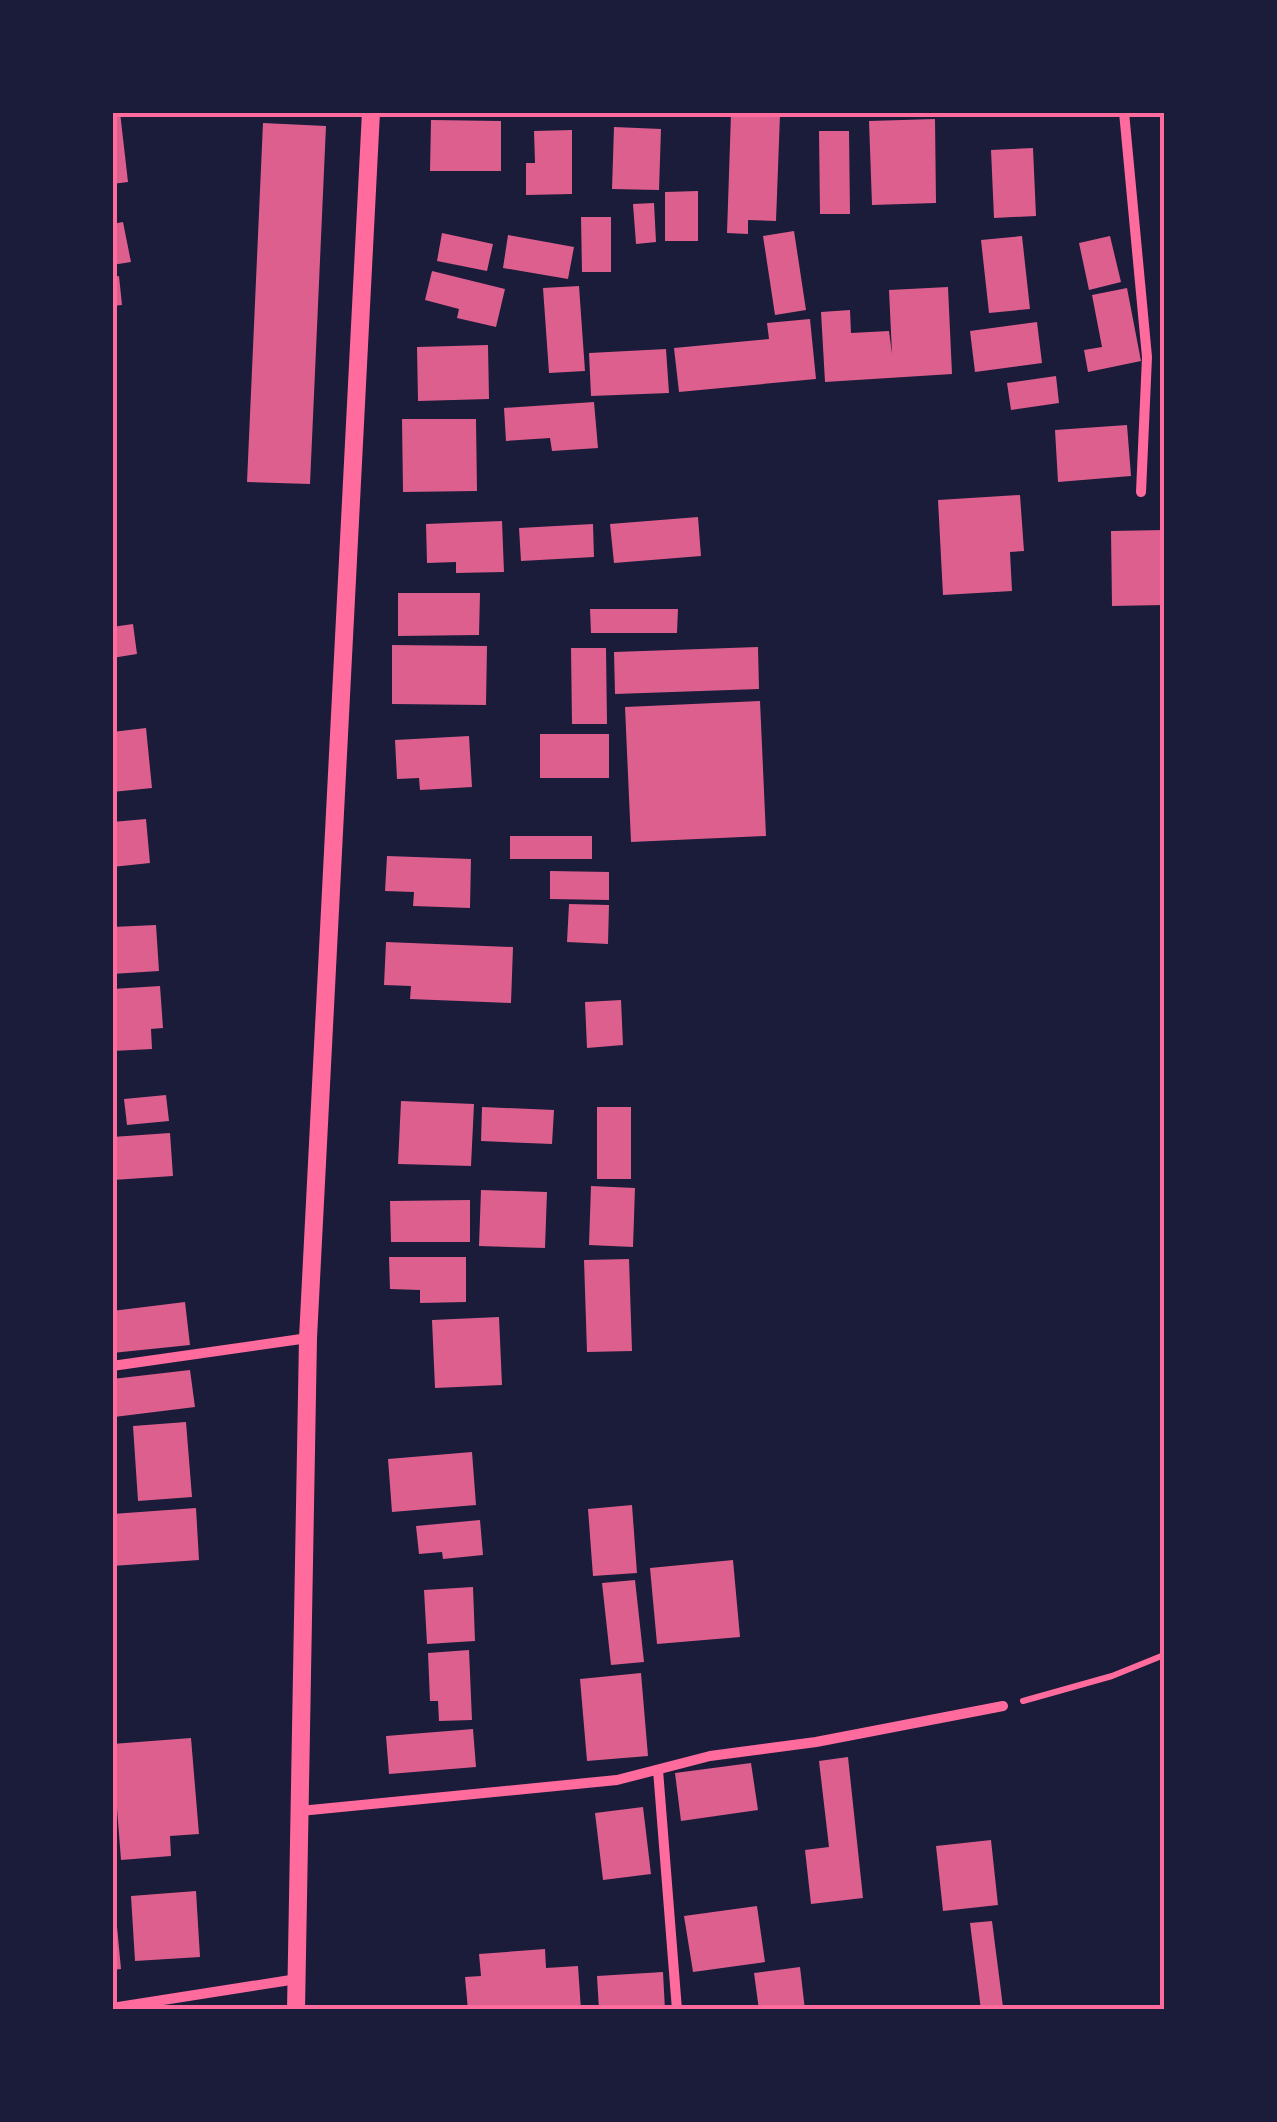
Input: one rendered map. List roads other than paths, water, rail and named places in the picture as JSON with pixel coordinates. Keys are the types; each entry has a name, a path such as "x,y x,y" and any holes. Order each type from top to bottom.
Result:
{"street":[{"path":"296,2010 308,1338 371,112"},
{"path":"1124,112 1147,357 1141,492"},
{"path":"112,1366 308,1338"},
{"path":"300,1812 617,1780 710,1756 816,1742 1003,1706"},
{"path":"658,1770 678,2010"},
{"path":"112,2008 297,1979"}]}
